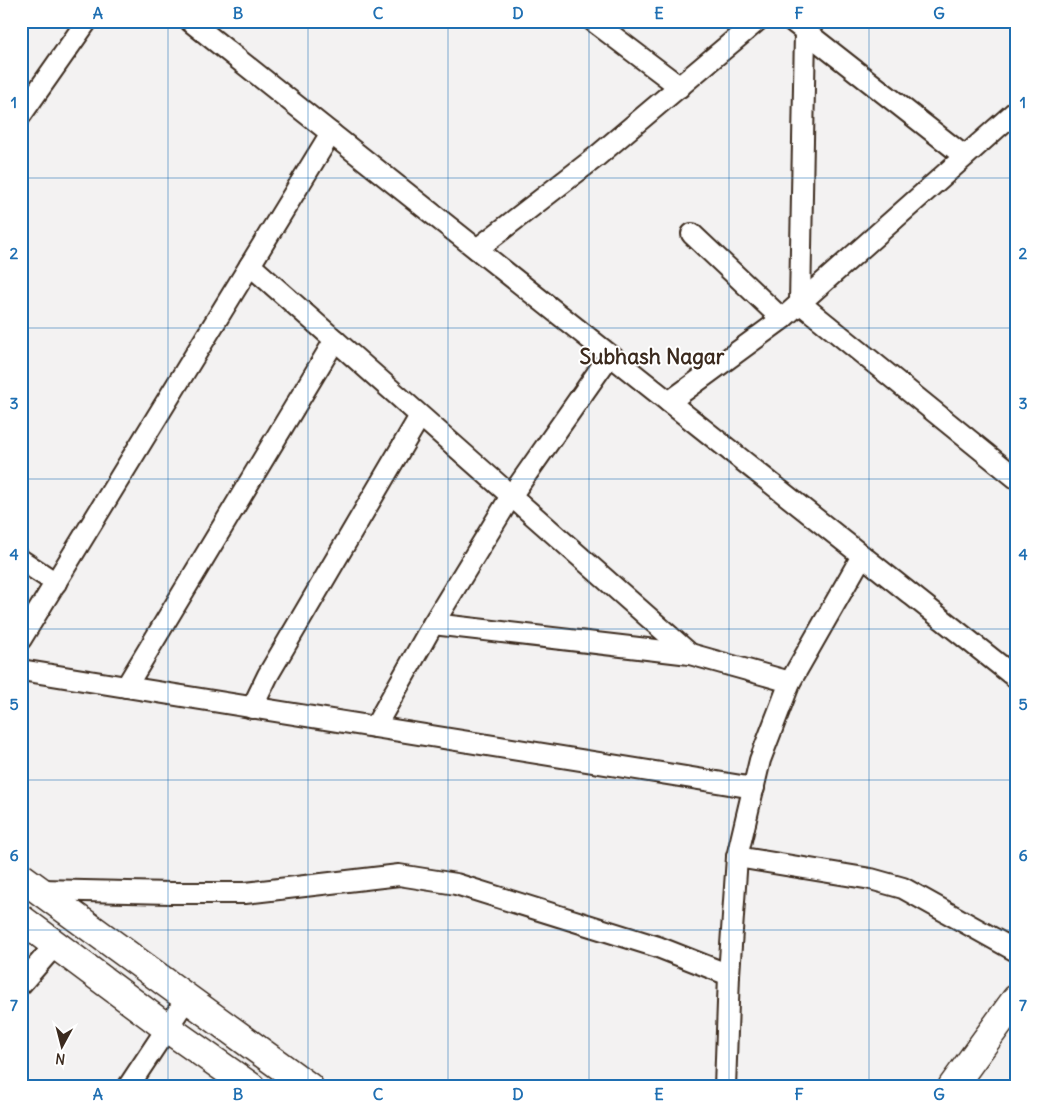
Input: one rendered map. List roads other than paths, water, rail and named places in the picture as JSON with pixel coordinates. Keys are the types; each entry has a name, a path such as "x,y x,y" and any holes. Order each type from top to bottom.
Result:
{"street":[{"path":"21,115 87,21"},
{"path":"190,21 1016,678"},
{"path":"593,21 680,86"},
{"path":"477,250 590,162 757,21"},
{"path":"799,27 964,156"},
{"path":"799,27 800,303"},
{"path":"669,402 782,319 1016,110"},
{"path":"21,639 331,133"},
{"path":"692,234 782,319"},
{"path":"250,265 690,654"},
{"path":"800,303 1016,478"},
{"path":"126,687 335,340"},
{"path":"376,727 433,624 511,496 610,355"},
{"path":"252,708 268,675 420,416"},
{"path":"725,1087 729,975 737,857 754,788 764,751 790,682 862,556"},
{"path":"21,560 56,583"},
{"path":"433,624 690,654 790,682"},
{"path":"21,670 754,788"},
{"path":"737,857 870,878 902,888 1016,951"},
{"path":"31,883 171,893 245,892 399,874 456,884 658,947 729,975"},
{"path":"31,883 309,1087"},
{"path":"21,919 167,1028 252,1087"},
{"path":"21,984 56,944"},
{"path":"128,1087 188,998"},
{"path":"952,1087 1016,999"}],"district":[{"name":"Subhash Nagar","path":"652,357"}]}
